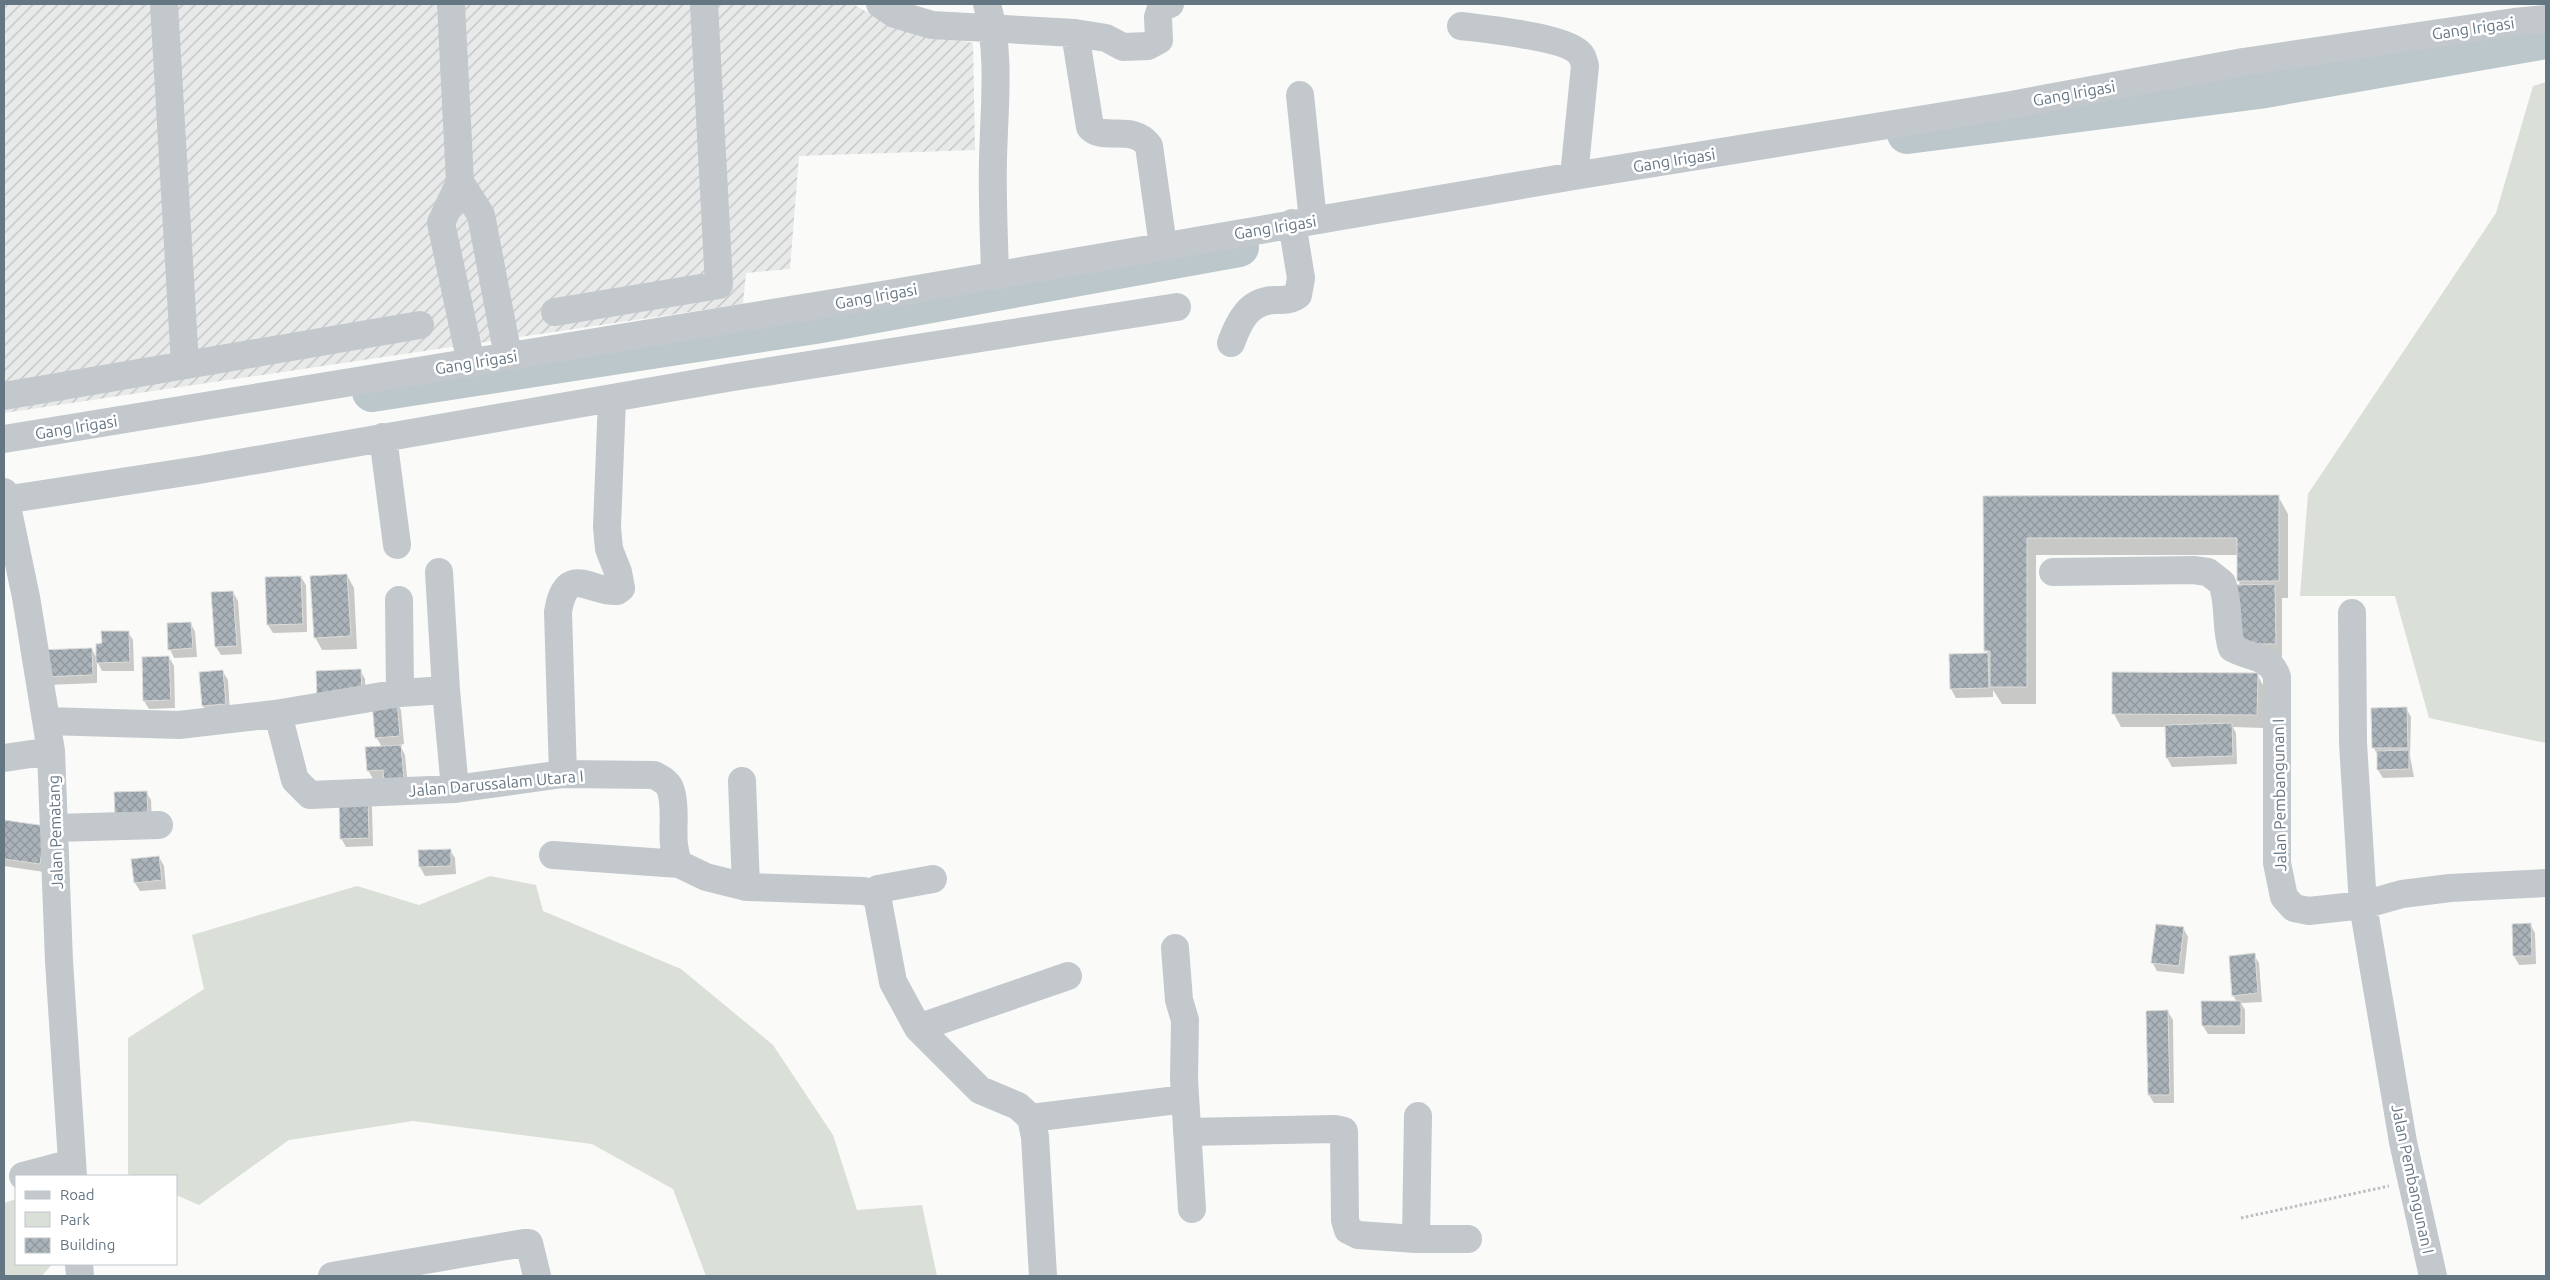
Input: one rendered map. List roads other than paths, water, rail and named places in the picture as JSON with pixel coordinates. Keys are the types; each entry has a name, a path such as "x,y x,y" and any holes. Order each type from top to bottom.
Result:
{"street":[{"path":"164,4 185,365"},
{"path":"451,4 460,182 442,223 471,363"},
{"path":"554,312 719,285 704,4"},
{"path":"880,4 895,14 932,25 991,16 1106,38 1123,47 1148,46 1159,40 1158,17 1161,8 1170,4"},
{"name":"Gang Irigasi","path":"4,438 471,363 1163,246 1299,225 1574,176 2011,105 2512,13 2546,19"},
{"path":"991,16 992,187 995,274"},
{"path":"1461,26 1556,41 1572,47 1582,55 1585,66 1574,176"},
{"path":"1075,33 1090,127 1097,132 1132,134 1145,140 1149,146 1163,246"},
{"path":"1231,344 1242,317 1259,301 1286,300 1298,295 1302,278 1299,264 1300,95"},
{"path":"460,182 481,215 508,356"},
{"path":"4,498 199,470 727,378 1177,307"},
{"path":"4,396 420,325"},
{"path":"563,774 558,612 561,595 570,586 586,583 612,592 621,588 618,572 608,549 607,527 612,399"},
{"path":"383,437 397,545"},
{"name":"Jalan Pematang","path":"4,498 15,598 47,721 51,751 59,961 72,1170"},
{"name":"Jalan Pembangunan I","path":"2053,572 2193,570 2208,572 2218,578 2226,593 2229,639 2232,648 2264,660 2272,666 2277,677 2277,863 2284,897 2294,908 2309,911 2363,905 2404,1142 2414,1181 2433,1276"},
{"path":"438,572 455,789"},
{"path":"399,600 400,693"},
{"path":"2352,613 2353,743 2363,905 2402,894 2546,884"},
{"path":"47,721 179,725 275,714 400,693 446,690"},
{"name":"Jalan Darussalam Utara I","path":"275,714 279,718 296,780 310,795 455,789 563,774 654,776 665,781 671,790 674,853 679,864"},
{"path":"4,758 51,751"},
{"path":"742,781 746,887"},
{"path":"55,828 160,825"},
{"path":"553,855 679,864 706,877 746,887 863,891 872,893 878,901 894,982 918,1028 980,1090 1018,1106 1031,1118 1035,1137 1043,1276"},
{"path":"872,893 878,889 933,879"},
{"path":"1175,948 1179,1000 1185,1020 1186,1132 1192,1209"},
{"path":"918,1028 1068,976"},
{"path":"1031,1118 1185,1098"},
{"path":"1416,1238 1418,1116"},
{"path":"1186,1132 1335,1129 1344,1131 1345,1220 1348,1230 1358,1235 1468,1238"},
{"path":"31,1175 72,1170"},
{"path":"332,1276 524,1243 529,1243 537,1276"}],"waterway":[{"path":"1907,134 2259,89 2546,39"},
{"path":"372,392 815,324 1239,247"}]}
